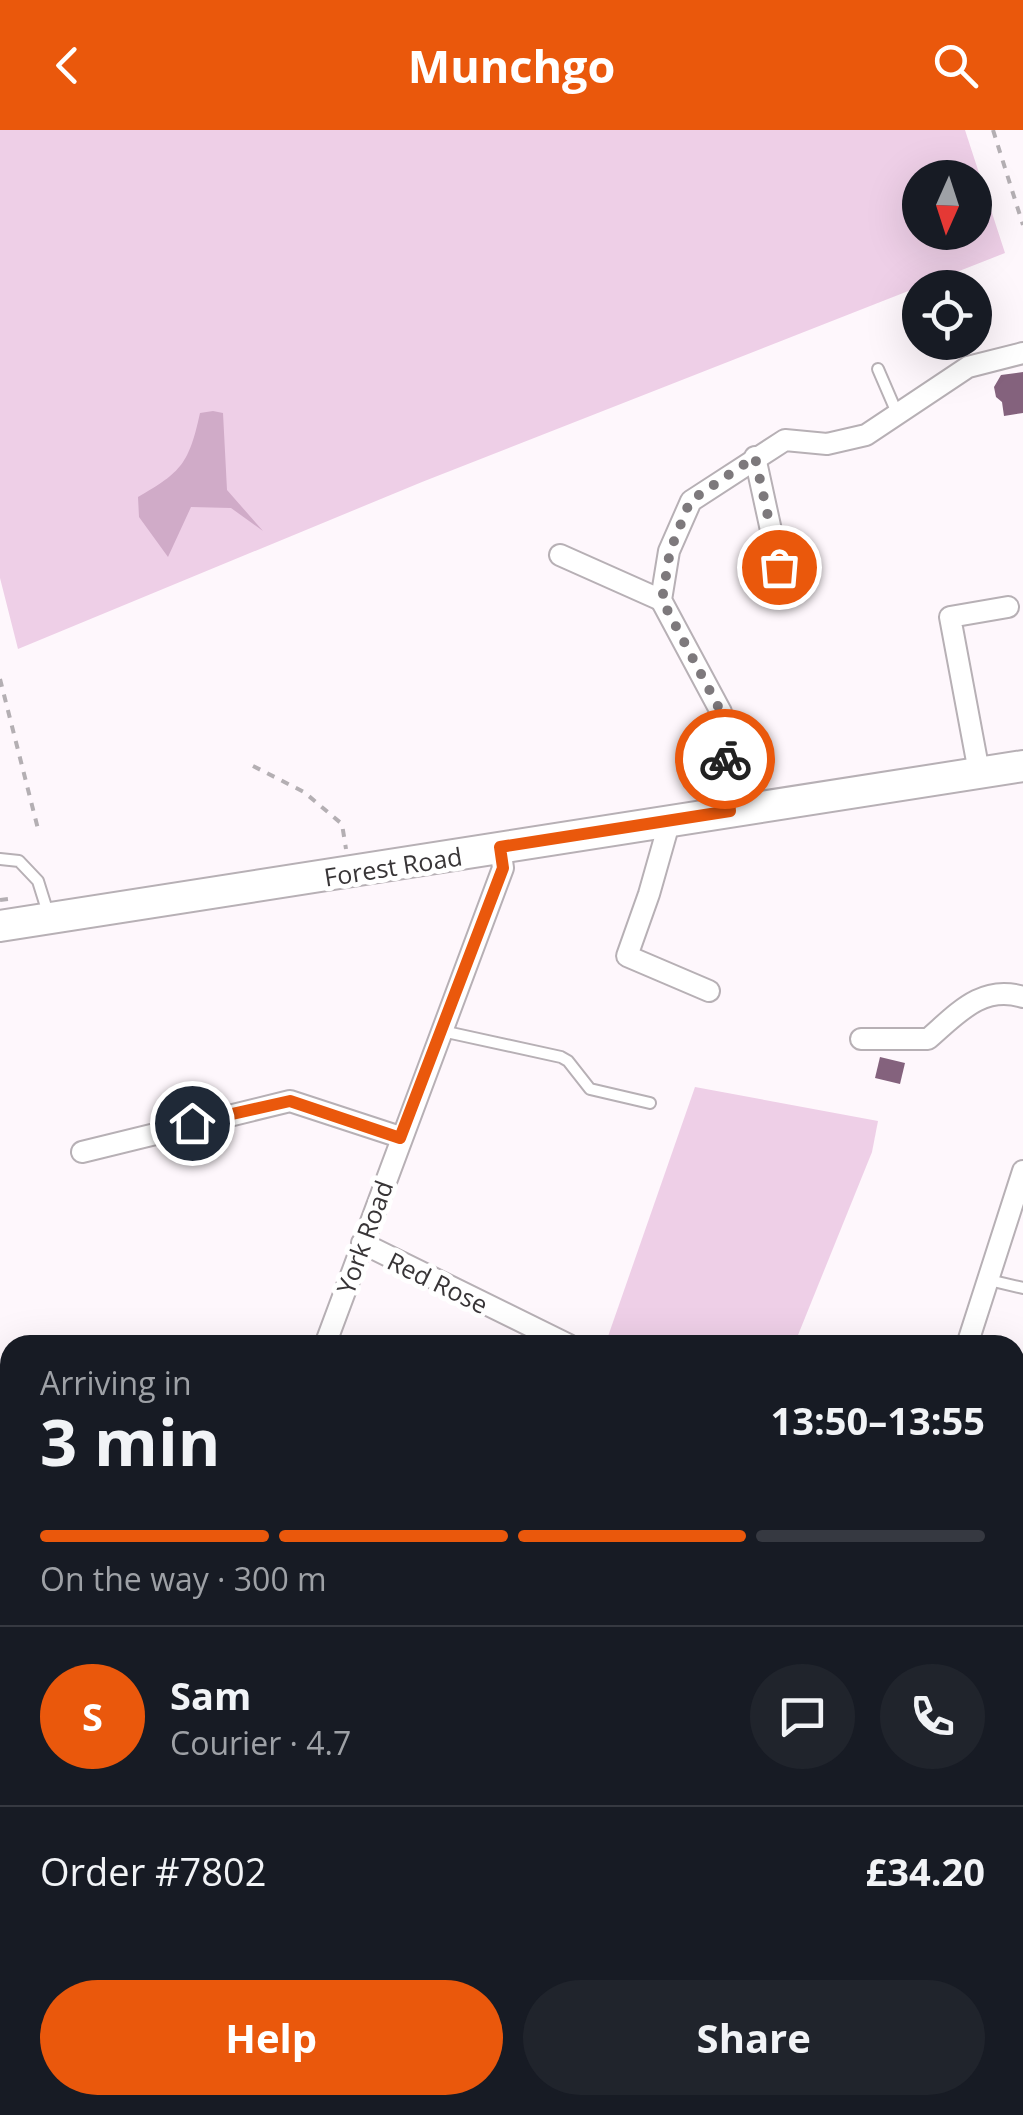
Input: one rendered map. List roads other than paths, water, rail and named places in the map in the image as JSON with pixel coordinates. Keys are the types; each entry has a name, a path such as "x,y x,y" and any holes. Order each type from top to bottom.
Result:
{"main road":[{"name":"Forest Road","path":"0,926 1023,766"}],"street":[{"path":"730,811 721,712 662,600 670,551 690,501 785,440 828,444 866,436 968,367 1023,354"},
{"path":"755,457 779,567"},
{"path":"560,556 662,600"},
{"path":"979,772 950,617 1008,607"},
{"path":"670,820 627,956 709,991"},
{"name":"York Road","path":"328,1335 503,868 500,847"},
{"path":"861,1039 928,1039 975,998 1007,992 1023,997"},
{"path":"82,1152 290,1101 400,1138"},
{"path":"971,1335 1021,1185"},
{"name":"Red Rose","path":"362,1243 548,1335"},
{"path":"350,1272 392,1260"}],"lane":[{"path":"878,368 897,413"},
{"path":"0,859 19,861 38,881 50,919"},
{"path":"441,1030 561,1056 590,1089 650,1103"},
{"path":"989,1280 1023,1288"}]}
